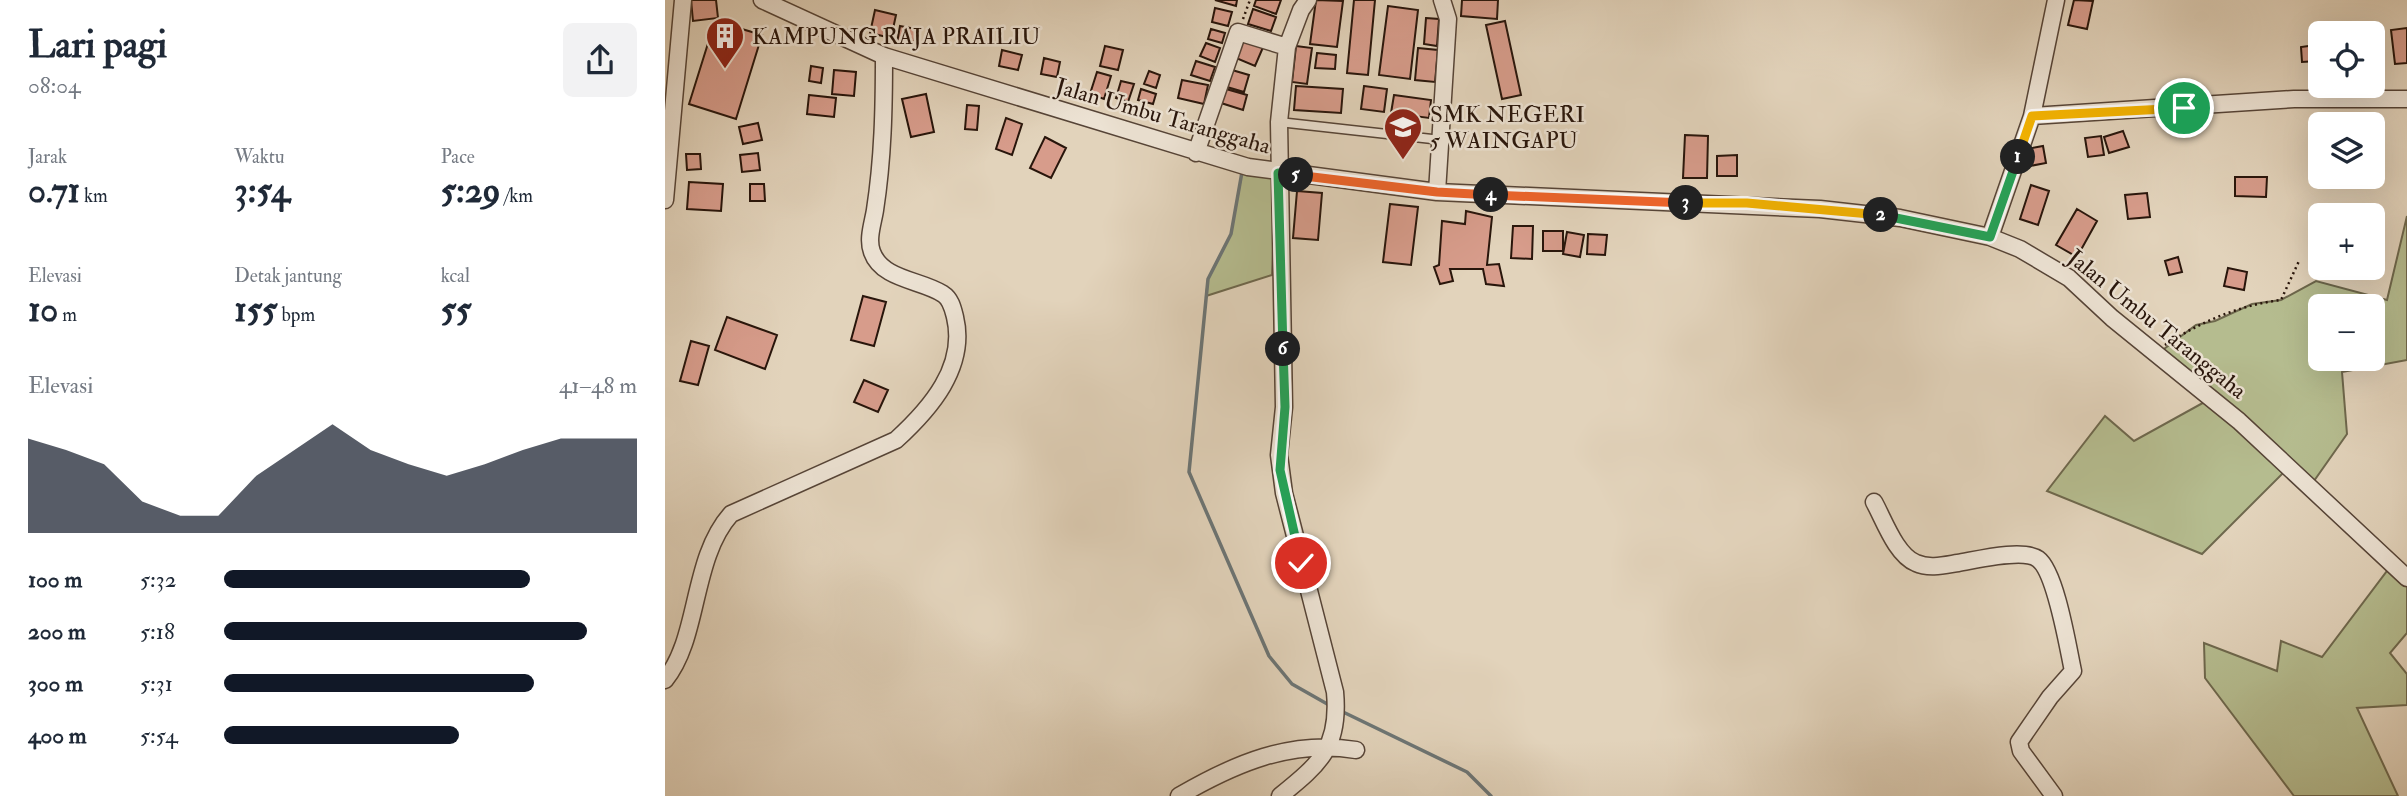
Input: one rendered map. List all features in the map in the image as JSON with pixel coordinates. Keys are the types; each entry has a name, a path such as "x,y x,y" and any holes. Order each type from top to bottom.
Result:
{"street":[{"path":"665,200 683,0"},
{"name":"Jalan Umbu Taranggaha","path":"762,0 884,56 1196,153 1278,173 1437,192 1659,203 1747,203 1820,209 1891,217 1990,237 2019,248 2058,271 2239,421 2407,578"},
{"path":"1280,796 1315,765 1330,746 1337,717 1335,692 1280,470 1285,407 1279,122 1287,47 1301,10 1308,0"},
{"path":"1437,192 1448,19 1442,0"},
{"path":"1990,237 2032,116 2056,0"},
{"path":"1196,153 1238,32 1287,47"},
{"path":"665,680 679,654 716,535 731,514 896,440 910,427 950,376 957,341 952,305 943,294 881,265 871,247 882,167 884,56"},
{"path":"2032,116 2321,98 2407,99"},
{"path":"1874,502 1903,552 1914,563 1936,566 2018,555 2038,559 2046,569 2061,612 2073,671 2050,696 2019,741 2021,751 2054,796"},
{"path":"1179,796 1235,765 1258,757 1330,746 1356,750"}],"lane":[{"path":"1279,122 1441,140"}],"path":[{"path":"1238,32 1250,0"},
{"path":"2153,352 2196,325 2215,321 2252,304 2281,300 2299,261"}],"green space":[{"path":"1243,167 1276,171 1272,275 1206,296 1208,279 1231,234"},
{"path":"2407,216 2407,360 2385,364 2385,299"},
{"path":"2316,281 2365,294 2308,294 2308,371 2347,371 2342,372 2347,434 2309,488 2287,469 2202,554 2047,491 2105,416 2134,441 2210,399 2156,355 2196,325 2215,321 2252,304 2281,300"},
{"path":"2390,567 2407,580 2407,633 2390,653 2407,674 2407,705 2357,708 2398,796 2294,796 2205,678 2204,643 2277,671 2281,641 2322,657"}],"building":[{"path":"691,0 716,0 718,18 693,21"},
{"path":"1215,0 1237,0 1236,6"},
{"path":"1256,0 1281,0 1276,14 1254,6"},
{"path":"1316,0 1343,1 1337,47 1310,44"},
{"path":"1354,0 1375,0 1368,75 1347,73"},
{"path":"1462,0 1498,0 1497,19 1461,16"},
{"path":"2074,0 2093,1 2087,29 2068,25"},
{"path":"1388,6 1418,10 1410,79 1379,75"},
{"path":"1215,8 1232,12 1228,26 1212,22"},
{"path":"1253,9 1276,17 1271,31 1248,24"},
{"path":"875,10 896,15 891,38 870,33"},
{"path":"1426,18 1439,19 1437,46 1424,44"},
{"name":"KAMPUNG RAJA PRAILIU","path":"715,21 762,35 736,119 689,104"},
{"path":"1505,21 1521,95 1502,99 1486,25"},
{"path":"900,26 916,29 914,45 897,43"},
{"path":"2407,28 2407,63 2395,64 2391,30"},
{"path":"1211,29 1225,33 1222,43 1208,39"},
{"path":"1244,38 1264,45 1255,66 1236,58"},
{"path":"1206,43 1220,48 1215,62 1200,56"},
{"path":"1105,46 1123,50 1118,70 1100,66"},
{"path":"1296,46 1312,48 1307,84 1292,82"},
{"path":"2308,46 2308,62 2302,62 2301,47"},
{"path":"1418,48 1438,50 1435,82 1415,80"},
{"path":"1002,50 1022,55 1018,70 999,66"},
{"path":"1317,53 1336,55 1335,69 1315,68"},
{"path":"1044,58 1060,62 1057,77 1041,74"},
{"path":"1196,61 1215,67 1210,81 1191,75"},
{"path":"811,66 823,68 821,83 809,81"},
{"path":"834,70 856,72 854,96 832,94"},
{"path":"1232,70 1249,75 1244,92 1227,87"},
{"path":"1149,71 1160,75 1156,88 1144,84"},
{"path":"1097,72 1111,76 1104,99 1090,94"},
{"path":"1182,80 1208,85 1204,104 1178,98"},
{"path":"1121,81 1134,84 1128,102 1116,98"},
{"path":"1296,86 1343,89 1341,113 1294,110"},
{"path":"1364,86 1387,89 1384,112 1361,109"},
{"path":"1141,89 1156,94 1153,104 1138,100"},
{"path":"1226,89 1247,95 1243,110 1221,103"},
{"path":"926,94 934,132 911,137 902,99"},
{"path":"809,95 836,98 834,117 807,114"},
{"path":"1394,95 1431,100 1429,118 1391,113"},
{"path":"967,105 979,106 977,130 965,129"},
{"path":"1006,118 1022,124 1012,155 996,149"},
{"path":"758,123 762,140 743,144 739,127"},
{"path":"2123,131 2129,147 2109,153 2104,137"},
{"path":"1685,135 1708,136 1707,178 1683,178"},
{"path":"2101,136 2104,155 2088,157 2085,138"},
{"path":"1045,137 1066,148 1051,178 1030,168"},
{"path":"2043,146 2046,163 2030,166 2027,149"},
{"path":"758,153 760,170 742,172 740,155"},
{"path":"686,154 700,154 701,169 687,170"},
{"path":"1737,155 1737,176 1717,176 1717,156"},
{"path":"2235,177 2267,177 2266,197 2235,196"},
{"path":"689,182 723,184 721,211 687,209"},
{"path":"750,184 764,184 765,201 750,201"},
{"path":"2031,185 2049,191 2038,225 2020,219"},
{"path":"1297,191 1322,193 1318,240 1293,238"},
{"path":"2147,193 2150,217 2128,219 2125,195"},
{"path":"1390,204 1418,207 1411,265 1383,262"},
{"path":"2077,209 2097,221 2077,257 2056,245"},
{"path":"1466,211 1492,217 1487,265 1499,264 1504,286 1486,284 1483,269 1450,269 1453,281 1440,284 1434,267 1439,265 1442,221 1465,224"},
{"path":"1513,226 1533,226 1532,259 1511,258"},
{"path":"1543,231 1563,231 1563,251 1543,251"},
{"path":"1567,232 1584,235 1580,257 1563,254"},
{"path":"1588,234 1607,235 1605,255 1587,254"},
{"path":"2178,257 2182,272 2169,275 2165,261"},
{"path":"2228,268 2247,272 2244,290 2224,286"},
{"path":"863,296 886,302 874,346 851,340"},
{"path":"727,317 777,335 765,369 715,350"},
{"path":"691,341 709,346 698,385 680,381"},
{"path":"864,380 888,390 878,412 854,402"}],"waterway":[{"path":"1242,172 1231,234 1208,279 1189,472 1269,656 1292,684 1329,705"},
{"path":"1339,710 1467,772 1491,796"}],"place":[{"name":"KAMPUNG RAJA PRAILIU","path":"725,70"},
{"name":"SMK NEGERI 5 WAINGAPU","path":"1403,161"}],"route":[{"path":"1301,563 1284,493 1279,455 1285,407 1278,173 1437,192 1601,201 1747,203 1820,209 1901,218 1990,237 2032,116 2184,108"}]}
